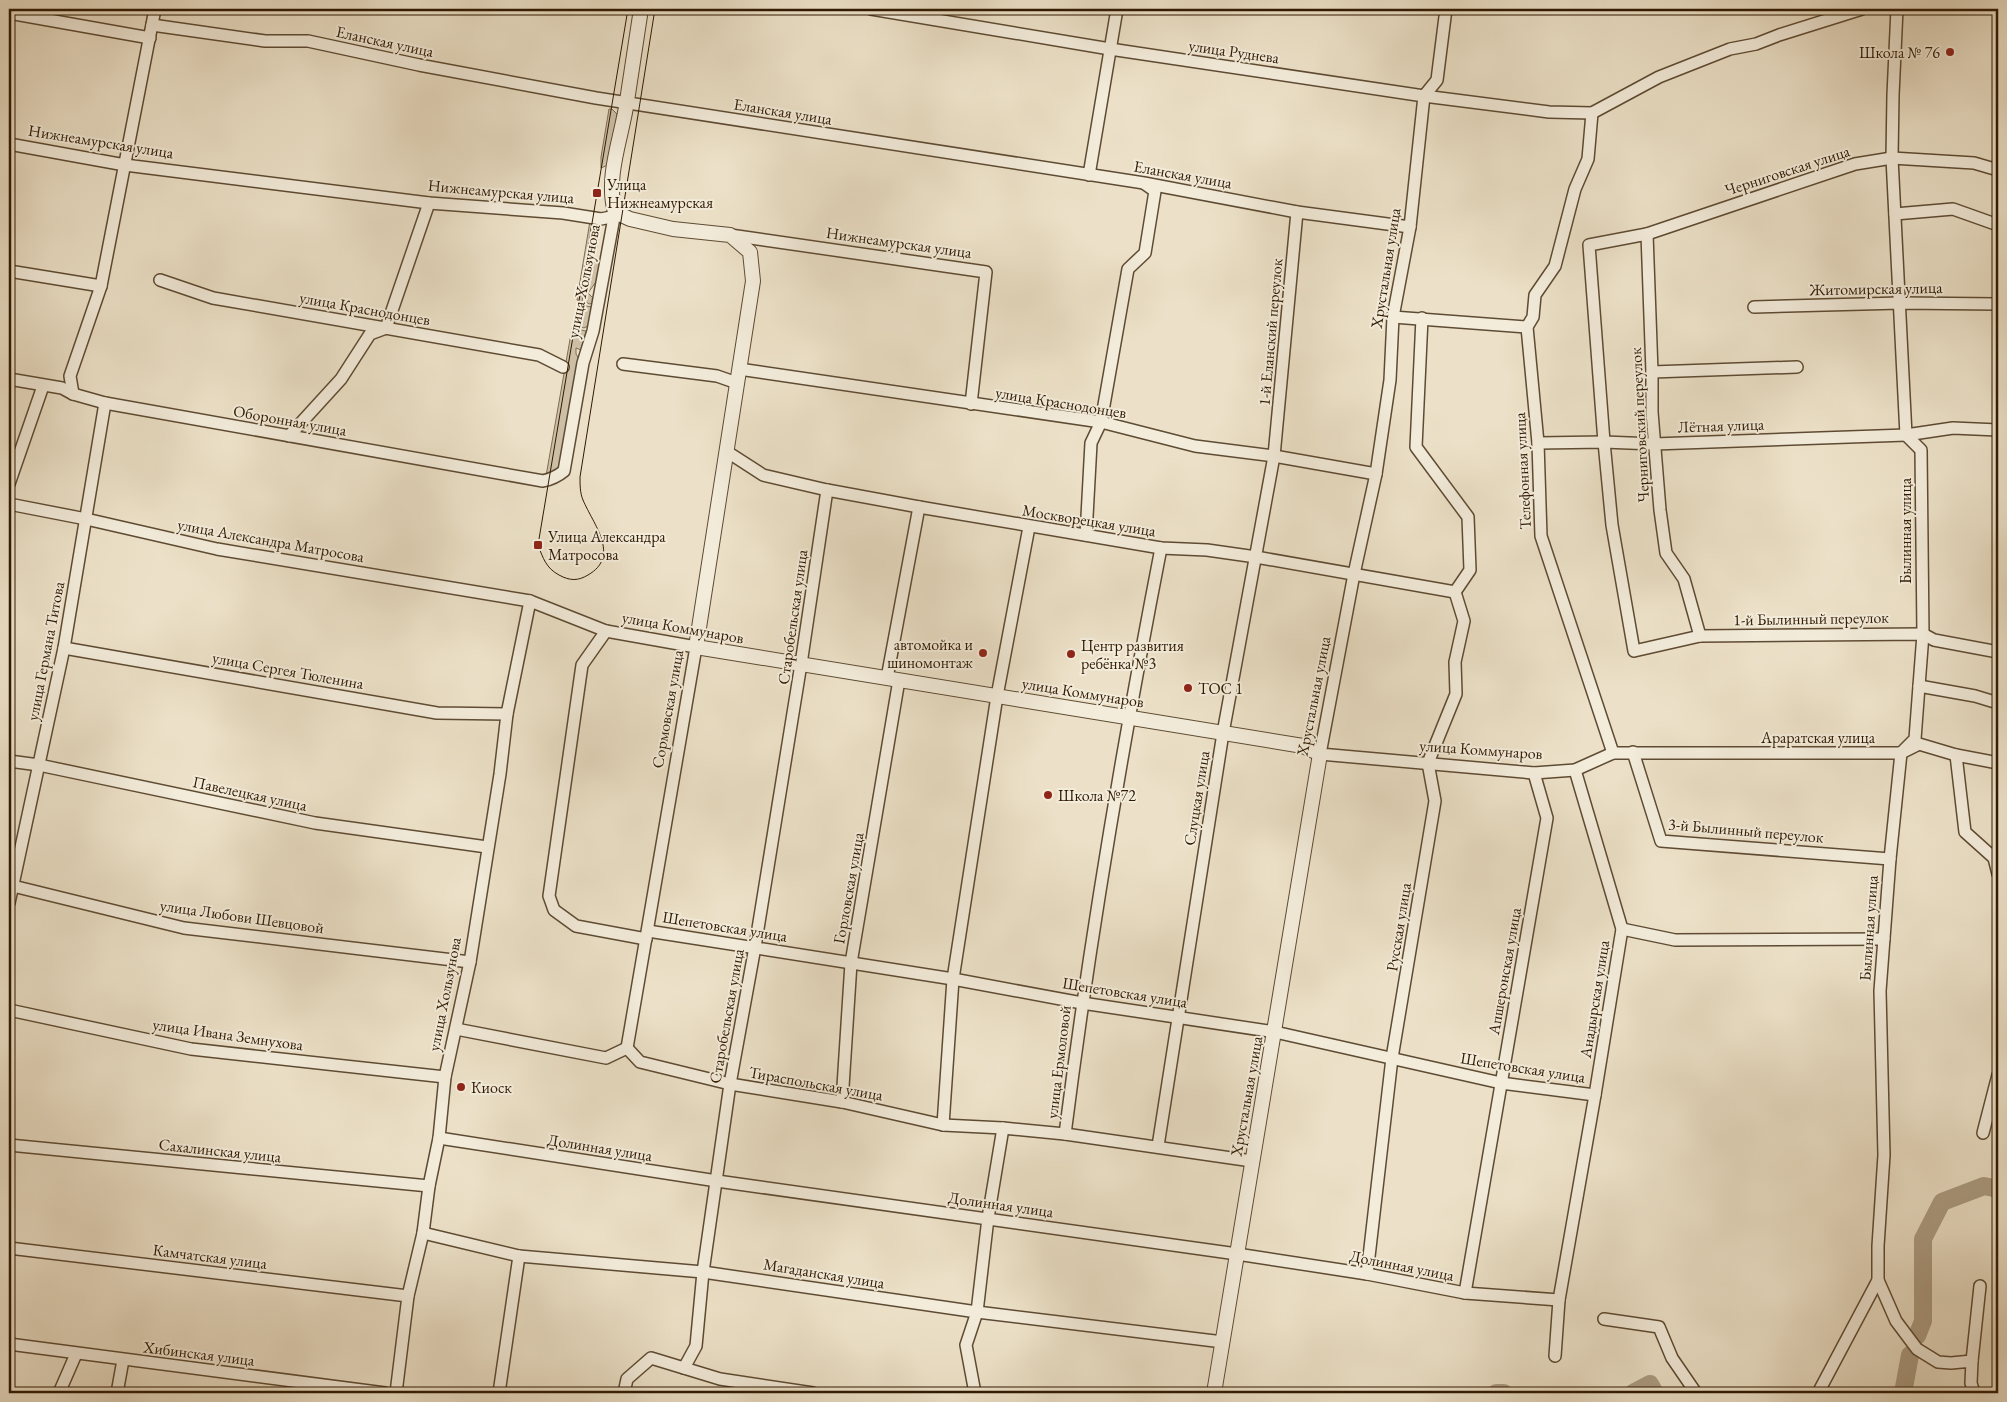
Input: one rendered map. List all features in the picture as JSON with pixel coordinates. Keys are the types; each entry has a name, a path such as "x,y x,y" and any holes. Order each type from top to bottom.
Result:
{"street":[{"path":"73,394 70,376 101,286 155,9"},
{"name":"улица Хользунова","path":"564,471 583,364 595,323 615,212 612,200 612,184 627,103 641,9"},
{"name":"улица Руднева","path":"872,9 1110,49 1424,96 1549,112 1592,113"},
{"path":"1089,175 1117,9"},
{"name":"Хрустальная улица","path":"1214,1393 1320,754 1354,574 1376,474 1390,380 1393,317 1410,227 1424,96 1437,80 1446,9"},
{"path":"1592,113 1659,77 1721,53 1756,44 1862,9"},
{"path":"1897,9 1892,158 1906,434"},
{"path":"9,13 150,38"},
{"name":"Еланская улица","path":"152,25 265,41 308,41 420,65 627,103 1144,183 1297,212 1410,227"},
{"name":"Телефонная улица","path":"1592,113 1588,159 1575,189 1555,266 1535,295 1533,317 1527,327 1538,443 1541,536 1613,753"},
{"name":"Нижнеамурская улица","path":"9,144 125,165 429,203 563,213 601,219 611,217 615,212 630,219 673,228 986,272 971,404"},
{"name":"Черниговская улица","path":"1604,442 1589,246 1647,234 1856,164 1892,158 1974,163 1998,170"},
{"path":"1086,535 1091,443 1101,422 1128,269 1145,253 1155,191 1144,183"},
{"path":"289,436 341,379 370,334 386,328 429,203"},
{"path":"1895,214 1952,209 1998,225"},
{"name":"1-й Еланский переулок","path":"1274,456 1297,212"},
{"name":"Черниговский переулок","path":"1647,234 1654,444 1666,553 1684,579 1700,636"},
{"name":"Сормовская улица","path":"627,1048 696,647 753,281 750,252 730,235"},
{"path":"9,271 101,286"},
{"name":"улица Краснодонцев","path":"160,280 213,298 539,355 563,367"},
{"name":"Житомирская улица","path":"1754,306 1900,302 1998,304"},
{"path":"1393,317 1527,327"},
{"path":"1422,318 1416,446 1468,518 1470,570 1455,592 1464,621 1455,662 1456,694 1428,763"},
{"path":"623,364 717,376 737,384"},
{"path":"1652,372 1797,366"},
{"name":"улица Краснодонцев","path":"739,369 1101,422 1195,446 1274,456 1376,474"},
{"name":"Оборонная улица","path":"9,379 62,388 73,394 105,403 543,481 557,477 564,471"},
{"path":"9,484 43,386"},
{"name":"улица Германа Титова","path":"10,895 64,648 105,403"},
{"name":"Лётная улица","path":"1538,443 1604,442 1654,444 1906,434 1953,428 1998,430"},
{"name":"Былинная улица","path":"1878,1280 1878,1246 1884,1155 1880,992 1890,859 1901,753 1915,739 1923,634 1921,450 1906,434"},
{"name":"1-й Былинный переулок","path":"1604,442 1612,525 1634,651 1700,636 1923,634"},
{"name":"Москворецкая улица","path":"726,451 763,475 919,508 1161,548 1207,550 1256,557 1455,592"},
{"name":"Слуцкая улица","path":"1158,1146 1223,733 1274,456"},
{"name":"Старобельская улица","path":"684,1368 696,1346 703,1272 730,1084 755,947 827,490"},
{"name":"улица Александра Матросова","path":"9,504 86,519 217,549 530,601"},
{"name":"Горловская улица","path":"842,1102 851,962 919,508"},
{"path":"944,1125 953,979 997,696 1030,527"},
{"name":"улица Ермоловой","path":"1002,1128 1065,1134 1082,1003 1128,718 1161,548"},
{"name":"улица Хользунова","path":"396,1393 408,1296 423,1232 438,1138 445,1078 470,962 500,774 507,714 530,601"},
{"name":"улица Коммунаров","path":"530,601 606,631 1303,746 1320,754 1534,774 1575,770 1613,753 1633,752"},
{"name":"Шепетовская улица","path":"606,631 582,665 549,896 554,910 576,926 755,947 953,979 1082,1003 1274,1032 1502,1083 1595,1095"},
{"path":"1923,634 1934,640 1998,652"},
{"name":"улица Сергея Тюленина","path":"64,648 437,713 507,714"},
{"path":"1919,686 1975,696 1998,703"},
{"name":"Араратская улица","path":"1633,752 1901,753 1920,744 1956,755 1998,763"},
{"name":"3-й Былинный переулок","path":"1633,752 1661,841 1890,859"},
{"path":"1956,755 1964,832 1994,858 1998,874"},
{"name":"Павелецкая улица","path":"9,761 39,765 315,824 487,847"},
{"name":"Русская улица","path":"1367,1274 1392,1058 1435,801 1428,763"},
{"name":"Анадырская улица","path":"1555,1356 1559,1300 1622,929 1575,770"},
{"name":"Апшеронская улица","path":"1465,1293 1547,818 1534,774"},
{"name":"улица Любови Шевцовой","path":"10,895 184,928 470,962"},
{"path":"1622,929 1674,940 1884,939"},
{"name":"улица Ивана Земнухова","path":"9,1010 192,1049 445,1078"},
{"path":"456,1029 606,1058 627,1048"},
{"name":"Тираспольская улица","path":"627,1048 640,1062 730,1084 842,1102 944,1125 1002,1128"},
{"path":"1983,1133 1998,1075"},
{"path":"975,1393 966,1345 977,1312 988,1218 1002,1128"},
{"path":"1065,1134 1252,1161"},
{"name":"Долинная улица","path":"438,1138 717,1181 1237,1254 1367,1274 1465,1293 1559,1300"},
{"name":"Сахалинская улица","path":"9,1145 429,1186"},
{"name":"Магаданская улица","path":"423,1232 519,1256 703,1272 977,1312 1223,1342"},
{"name":"Камчатская улица","path":"9,1248 408,1296"},
{"path":"499,1393 519,1256"},
{"path":"1878,1280 1896,1321 1917,1349 1938,1362 1951,1364 1972,1361"},
{"path":"1818,1393 1878,1280"},
{"path":"1974,1393 1971,1383 1972,1361 1980,1286"},
{"path":"1604,1319 1658,1327 1672,1358 1696,1393"},
{"name":"Хибинская улица","path":"9,1344 385,1393"},
{"path":"59,1393 76,1354"},
{"path":"624,1393 627,1379 651,1358 720,1379 813,1393"},
{"path":"116,1393 123,1360"}],"shaded area":[{"path":"609,109 612,109 617,114 613,146 608,165 601,168 601,157"},
{"path":"590,221 597,223 599,230 597,247 591,253 582,302 577,300"},
{"path":"595,262 600,263 598,279 588,293 594,299 594,303 589,304 585,301 590,266"},
{"path":"581,305 592,307 588,326 584,328 577,326"},
{"path":"572,328 586,331 581,350 576,348 576,354 579,359 561,469 546,476"}],"waterway":[{"path":"1917,1336 1923,1321 1923,1239 1942,1202 1984,1186 1998,1189"},
{"path":"1903,1393 1910,1355"},
{"path":"1633,1393 1650,1384 1655,1393"},
{"path":"1496,1393 1504,1393"}],"tram line":[{"path":"628,9 538,545 548,566 559,575 570,579 577,579 588,575 598,567 603,559 602,539 582,497 580,477 655,9"}],"place":[{"name":"Школа № 76","path":"1950,52"},
{"name":"Улица Нижнеамурская","path":"597,193"},
{"name":"Улица Александра Матросова","path":"538,545"},
{"name":"автомойка и шиномонтаж","path":"983,653"},
{"name":"Центр развития ребёнка №3","path":"1071,654"},
{"name":"ТОС 1","path":"1188,688"},
{"name":"Школа №72","path":"1048,795"},
{"name":"Киоск","path":"461,1087"}]}
